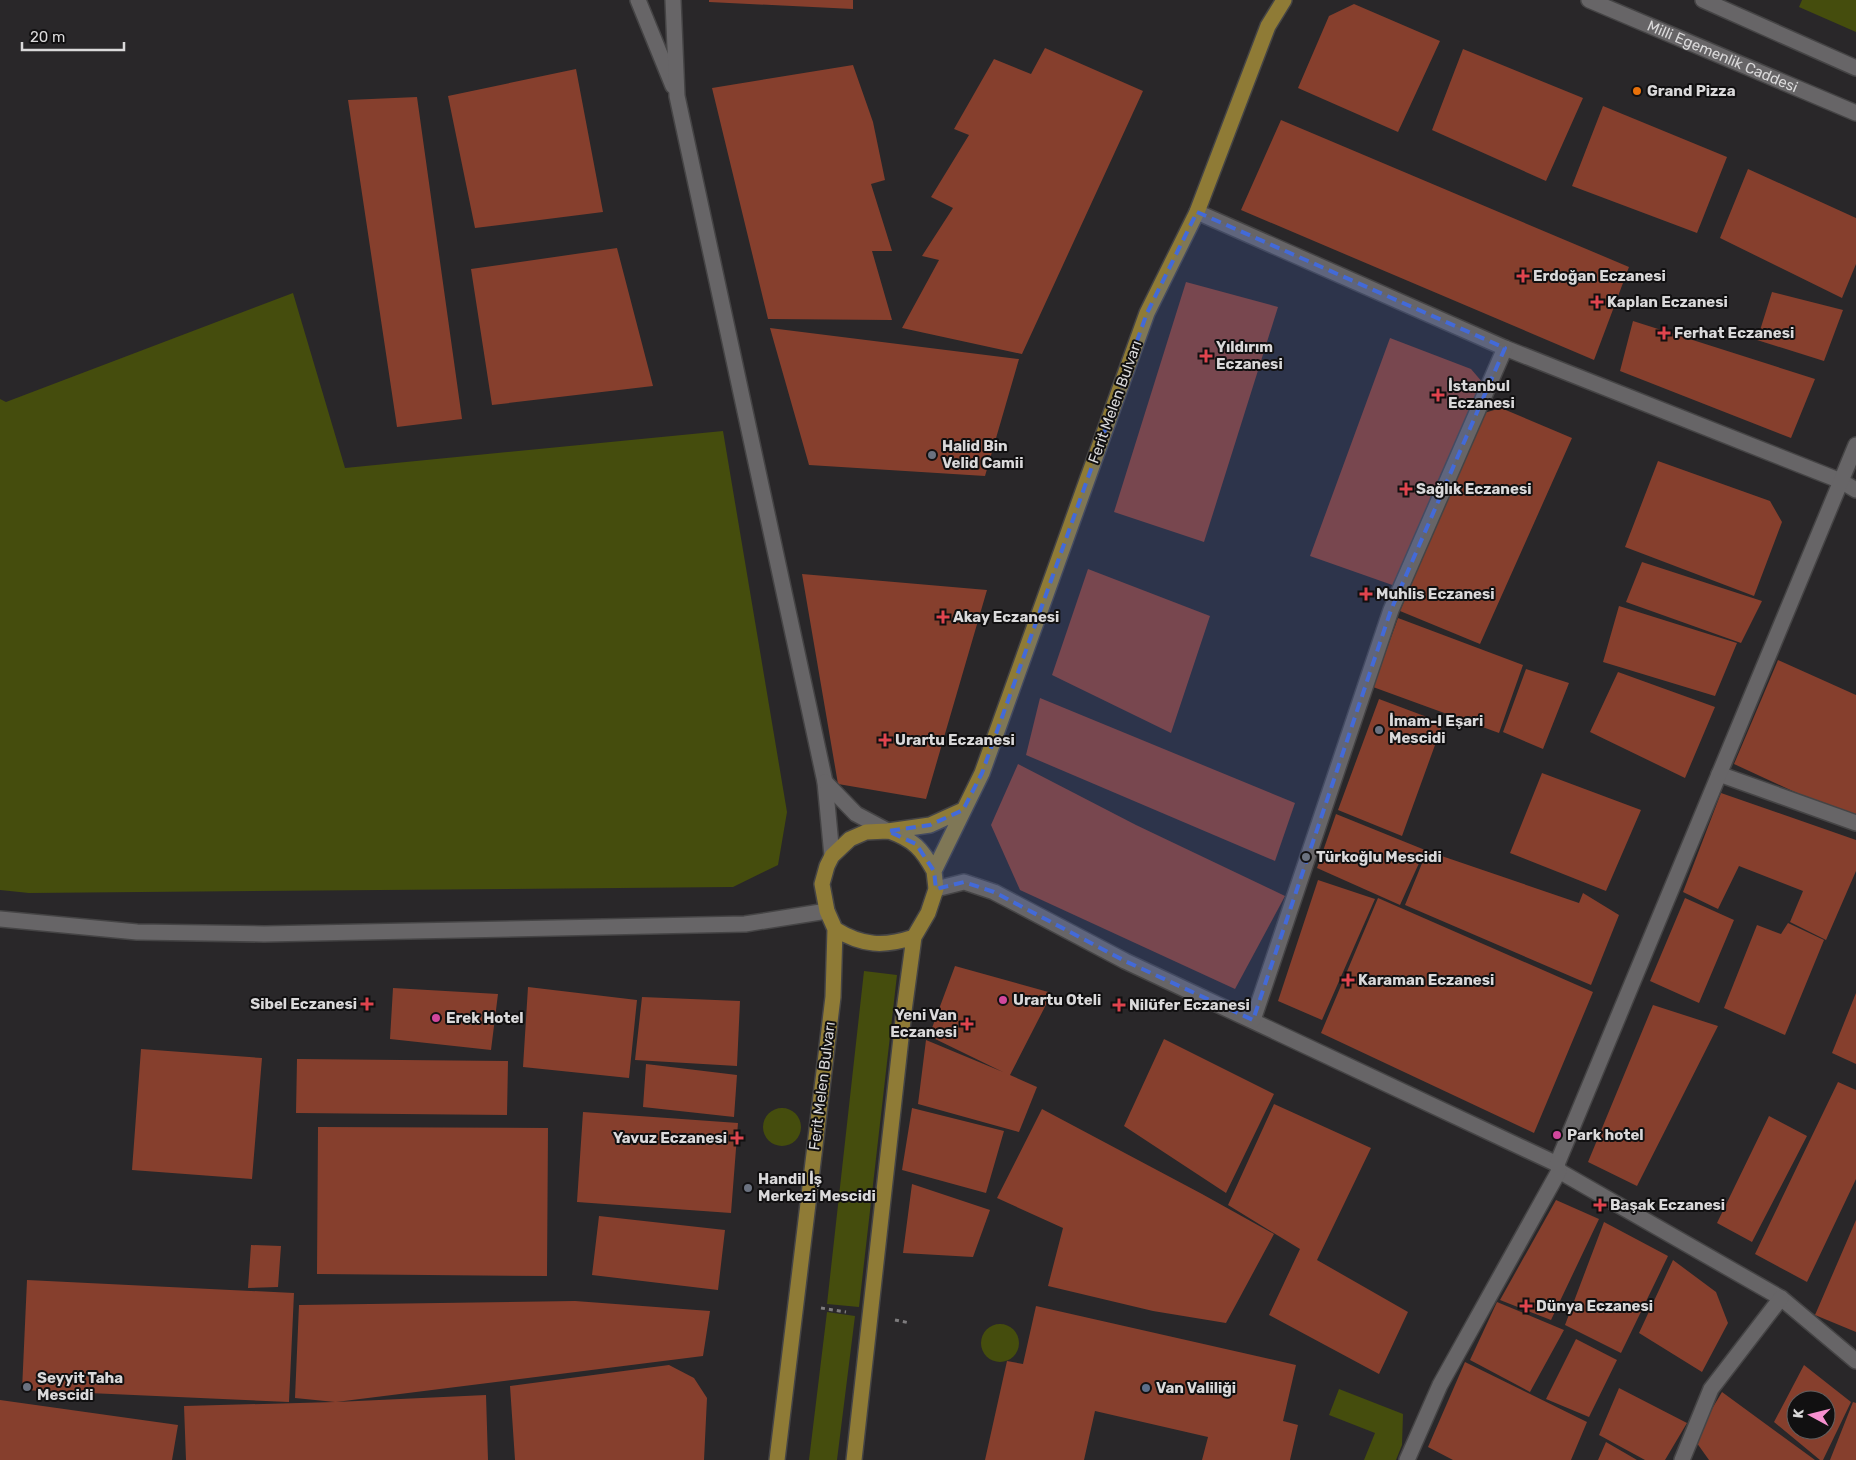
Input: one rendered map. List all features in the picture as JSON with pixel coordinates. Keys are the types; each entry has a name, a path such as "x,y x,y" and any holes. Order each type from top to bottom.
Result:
{"main road":[{"name":"Ferit Melen Bulvarı","path":"934,871 982,773 1147,313 1197,212 1268,26 1284,0"},
{"name":"Ferit Melen Bulvarı","path":"777,1460 833,997 835,928 827,911 822,884 827,866 832,856 850,839 866,832 930,825 963,810"},
{"path":"854,1460 904,1011 914,937 928,913 936,889 934,871 916,844 905,837 888,831"},
{"path":"835,928 848,937 864,942 884,944 914,937"}],"street":[{"path":"638,0 677,96"},
{"path":"673,0 677,96 824,782 832,856"},
{"name":"Milli Egemenlik Caddesi","path":"1588,0 1856,113"},
{"path":"1703,0 1856,68"},
{"path":"1197,212 1505,348 1841,481 1856,490"},
{"path":"1254,1020 1391,610 1505,348"},
{"path":"1407,1460 1440,1384 1558,1167 1856,445"},
{"path":"1719,774 1856,822"},
{"path":"824,782 856,814 888,831"},
{"path":"936,889 964,882 994,892 1125,960 1254,1020 1558,1167 1781,1298 1856,1361"},
{"path":"0,918 137,932 264,934 746,924 827,911"},
{"path":"1682,1460 1711,1389 1781,1298"}],"path":[{"path":"796,1304 910,1323"}],"highlighted area":[{"path":"1197,212 1505,348 1391,610 1253,1020 1125,961 994,892 964,882 936,889 934,871 916,844 888,831 930,825 963,810 982,773 1147,313"}],"green space":[{"path":"1802,0 1856,0 1856,32 1799,7"},
{"path":"293,293 345,468 723,431 787,812 778,865 733,887 29,893 0,890 0,399 6,402"},
{"path":"864,971 897,975 859,1307 827,1304"},
{"path":"782,1108 795,1114 801,1127 795,1140 782,1146 769,1140 763,1127 769,1114"},
{"path":"827,1312 855,1316 837,1460 809,1460"},
{"path":"1000,1324 1013,1330 1019,1343 1013,1356 1000,1362 987,1356 981,1343 987,1330"},
{"path":"1339,1389 1403,1414 1402,1445 1396,1460 1364,1460 1375,1433 1329,1415"}],"building":[{"path":"709,0 853,0 853,9 709,2"},
{"path":"1354,4 1440,41 1398,132 1298,88 1329,16"},
{"path":"1045,48 1143,91 1022,354 902,328 939,260 922,256 953,208 931,197 969,135 954,129 994,59 1031,74"},
{"path":"1463,49 1583,98 1546,181 1432,130"},
{"path":"853,65 873,122 885,180 871,184 892,251 872,251 892,320 768,319 712,88"},
{"path":"576,69 603,212 475,228 448,96"},
{"path":"417,97 462,419 397,427 348,100"},
{"path":"1603,106 1727,157 1697,233 1572,186"},
{"path":"1281,120 1629,267 1594,360 1241,210"},
{"path":"1748,169 1856,218 1856,264 1842,298 1720,238"},
{"path":"617,248 653,386 492,405 471,269"},
{"path":"1186,282 1278,307 1204,542 1114,512"},
{"path":"1772,292 1843,310 1824,361 1757,340"},
{"path":"1633,321 1815,379 1791,438 1620,371"},
{"path":"770,328 1019,359 985,476 809,465"},
{"path":"1390,338 1471,369 1483,383 1398,587 1310,556"},
{"path":"1501,408 1572,438 1480,644 1400,611 1484,413"},
{"path":"1658,461 1770,501 1782,522 1754,596 1625,547"},
{"path":"1642,562 1762,601 1741,643 1626,602"},
{"path":"1088,569 1210,616 1171,733 1052,675"},
{"path":"802,574 987,590 926,799 838,784"},
{"path":"1619,606 1737,643 1715,696 1603,662"},
{"path":"1398,618 1523,665 1499,733 1373,687"},
{"path":"1778,660 1856,695 1856,815 1825,806 1734,764"},
{"path":"1526,669 1569,683 1543,749 1503,732"},
{"path":"1618,672 1715,707 1685,778 1590,732"},
{"path":"1040,698 1295,803 1275,861 1026,755"},
{"path":"1379,699 1443,723 1402,836 1338,810"},
{"path":"1018,764 1136,825 1285,896 1235,989 1020,890 991,825"},
{"path":"1542,773 1641,810 1606,891 1510,853"},
{"path":"1721,793 1856,840 1856,871 1826,940 1790,922 1803,891 1739,866 1718,909 1683,892"},
{"path":"1336,814 1425,850 1400,905 1317,868"},
{"path":"1427,851 1579,903 1583,893 1619,915 1591,985 1405,905"},
{"path":"1318,880 1375,899 1322,1020 1278,1001"},
{"path":"1378,898 1593,992 1534,1133 1321,1033"},
{"path":"1685,898 1734,920 1699,1003 1650,981"},
{"path":"1788,923 1824,940 1785,1035 1724,1008 1757,925 1781,934"},
{"path":"955,966 1052,993 1010,1075 1037,1087 1019,1132 918,1104 926,1040 1003,1072 929,1036"},
{"path":"528,987 637,1000 629,1078 523,1067"},
{"path":"393,988 498,994 491,1050 390,1039"},
{"path":"1856,993 1856,1064 1832,1053"},
{"path":"642,997 740,1001 737,1066 635,1060"},
{"path":"1653,1005 1718,1026 1637,1186 1588,1162"},
{"path":"1164,1039 1274,1094 1226,1193 1124,1126"},
{"path":"141,1049 262,1058 252,1179 132,1170"},
{"path":"297,1059 508,1061 507,1115 296,1113"},
{"path":"646,1064 737,1075 734,1117 643,1107"},
{"path":"1838,1082 1856,1090 1856,1179 1807,1282 1755,1254"},
{"path":"1274,1104 1371,1148 1317,1260 1408,1312 1379,1374 1269,1315 1300,1249 1228,1205"},
{"path":"912,1108 1004,1131 986,1193 902,1170"},
{"path":"1042,1109 1274,1234 1226,1323 1153,1311 1048,1286 1063,1228 997,1198"},
{"path":"583,1112 738,1123 731,1213 577,1202"},
{"path":"1769,1116 1807,1136 1752,1242 1717,1223"},
{"path":"318,1127 548,1128 547,1276 317,1274"},
{"path":"912,1184 990,1210 973,1257 903,1253"},
{"path":"1556,1200 1599,1219 1551,1320 1500,1300"},
{"path":"599,1216 725,1230 718,1290 592,1275"},
{"path":"1856,1220 1856,1332 1815,1315"},
{"path":"1604,1222 1668,1256 1621,1353 1565,1325"},
{"path":"251,1245 281,1246 278,1287 248,1288"},
{"path":"1673,1260 1716,1292 1728,1323 1702,1372 1639,1333"},
{"path":"27,1280 294,1293 289,1402 22,1390"},
{"path":"575,1301 710,1311 703,1356 336,1402 486,1395 488,1460 186,1460 184,1406 335,1402 295,1398 299,1305"},
{"path":"1497,1302 1564,1330 1530,1392 1470,1360"},
{"name":"Van Valiliği","path":"1036,1306 1296,1365 1283,1421 1298,1425 1290,1460 1202,1460 1208,1437 1095,1411 1084,1460 985,1460 1007,1361 1023,1364"},
{"path":"1576,1339 1617,1360 1589,1417 1546,1399"},
{"path":"1465,1362 1587,1422 1571,1460 1453,1460 1428,1447"},
{"path":"669,1365 694,1378 707,1398 704,1460 515,1460 510,1386"},
{"path":"1804,1365 1836,1390 1791,1390"},
{"path":"1619,1388 1687,1423 1665,1460 1645,1460 1599,1435"},
{"path":"1836,1390 1851,1402 1836,1433"},
{"path":"1722,1392 1815,1460 1709,1460 1694,1439"},
{"path":"1786,1399 1786,1432 1774,1422"},
{"path":"0,1400 178,1425 172,1460 0,1460"},
{"path":"1853,1402 1856,1403 1856,1460 1830,1460"},
{"path":"1796,1440 1833,1440 1823,1460 1820,1460"},
{"path":"1606,1442 1637,1460 1598,1460"}],"place":[{"name":"Grand Pizza","path":"1637,91"},
{"name":"Erdoğan Eczanesi","path":"1523,276"},
{"name":"Kaplan Eczanesi","path":"1597,302"},
{"name":"Ferhat Eczanesi","path":"1664,333"},
{"name":"Yıldırım Eczanesi","path":"1206,356"},
{"name":"İstanbul Eczanesi","path":"1438,395"},
{"name":"Halid Bin Velid Camii","path":"932,455"},
{"name":"Sağlık Eczanesi","path":"1406,489"},
{"name":"Muhlis Eczanesi","path":"1366,594"},
{"name":"Akay Eczanesi","path":"943,617"},
{"name":"İmam-I Eşari Mescidi","path":"1379,730"},
{"name":"Urartu Eczanesi","path":"885,740"},
{"name":"Türkoğlu Mescidi","path":"1306,857"},
{"name":"Karaman Eczanesi","path":"1348,980"},
{"name":"Urartu Oteli","path":"1003,1000"},
{"name":"Sibel Eczanesi","path":"367,1004"},
{"name":"Nilüfer Eczanesi","path":"1119,1005"},
{"name":"Erek Hotel","path":"436,1018"},
{"name":"Yeni Van Eczanesi","path":"967,1024"},
{"name":"Park hotel","path":"1557,1135"},
{"name":"Yavuz Eczanesi","path":"737,1138"},
{"name":"Handil İş Merkezi Mescidi","path":"748,1188"},
{"name":"Başak Eczanesi","path":"1600,1205"},
{"name":"Dünya Eczanesi","path":"1526,1306"},
{"name":"Seyyit Taha Mescidi","path":"27,1387"},
{"name":"Van Valiliği","path":"1146,1388"}]}
